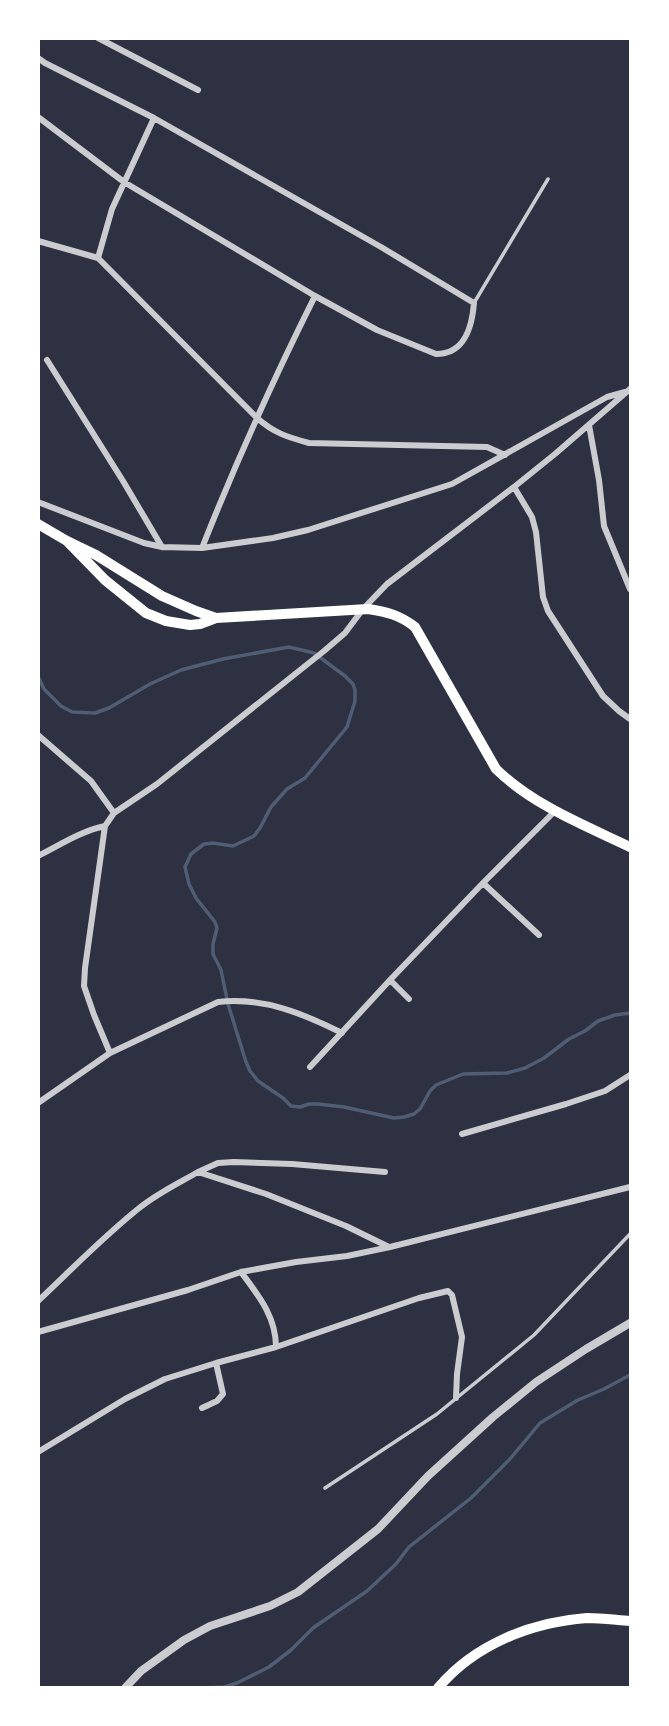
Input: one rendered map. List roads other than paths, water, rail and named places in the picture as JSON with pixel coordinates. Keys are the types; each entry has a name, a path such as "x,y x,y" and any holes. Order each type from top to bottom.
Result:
{"highway":[{"path":"38,524 96,555 146,587 216,618"},
{"path":"66,541 133,604 146,614 166,621 190,625 216,618 363,609 391,612 405,619 415,627 496,769 511,783 555,811 631,847"},
{"path":"133,604 146,587"},
{"path":"439,1688 481,1650 527,1628 589,1618 631,1621"}],"street":[{"path":"98,38 198,90"},
{"path":"38,58 154,118 474,303 472,320 464,340 454,351 436,354 377,330 124,182 38,117"},
{"path":"98,258 112,209 154,118"},
{"path":"38,241 98,258 257,418 269,429 286,437 309,443 487,447 505,455"},
{"path":"202,548 257,418 315,296"},
{"path":"47,360 162,547"},
{"path":"38,502 162,547 202,548 273,538 308,530 452,484 607,397 629,390"},
{"path":"110,1053 84,986 105,826 114,813 157,784 324,651 397,576 514,487 629,390"},
{"path":"589,425 604,526 631,589"},
{"path":"514,487 532,517 543,597 548,611 603,695 618,711 631,719"},
{"path":"38,735 91,781 114,813"},
{"path":"310,1067 390,980 555,811"},
{"path":"38,856 94,828 105,826"},
{"path":"483,883 539,935"},
{"path":"390,980 410,999"},
{"path":"38,1103 110,1053 218,1002 246,1002 285,1008 342,1033"},
{"path":"463,1134 605,1091 631,1075"},
{"path":"38,1301 139,1208 164,1191 218,1163 292,1164 384,1172"},
{"path":"198,1172 266,1194 390,1247"},
{"path":"38,1332 188,1290 241,1272 390,1247 631,1187"},
{"path":"241,1272 266,1306 276,1334 276,1347"},
{"path":"38,1452 135,1394 166,1379 276,1347 419,1298 448,1292 453,1299 462,1337 456,1398"},
{"path":"125,1688 141,1671 184,1640 210,1626 270,1606 298,1592 378,1530 428,1476 493,1417 586,1349 631,1323"},
{"path":"202,1408 218,1401 223,1394 216,1363"}],"lane":[{"path":"474,303 548,179"},
{"path":"325,1488 437,1414 534,1335 631,1234"}],"waterway":[{"path":"38,676 44,689 61,706 72,712 95,713 181,670 289,647 314,653 353,684 355,701 347,727 305,778 287,789 271,807 254,836 233,846 204,844 191,854 185,867 196,898 217,928 213,954 221,970 228,1004 246,1062 258,1081 291,1106 318,1104 394,1118 404,1117 420,1109 436,1085 463,1074 507,1073 525,1068 598,1021 630,1013"},
{"path":"200,1688 224,1687 269,1667 313,1628 367,1591 396,1564 409,1547 471,1498 510,1459 540,1423 578,1400 630,1375"}]}
